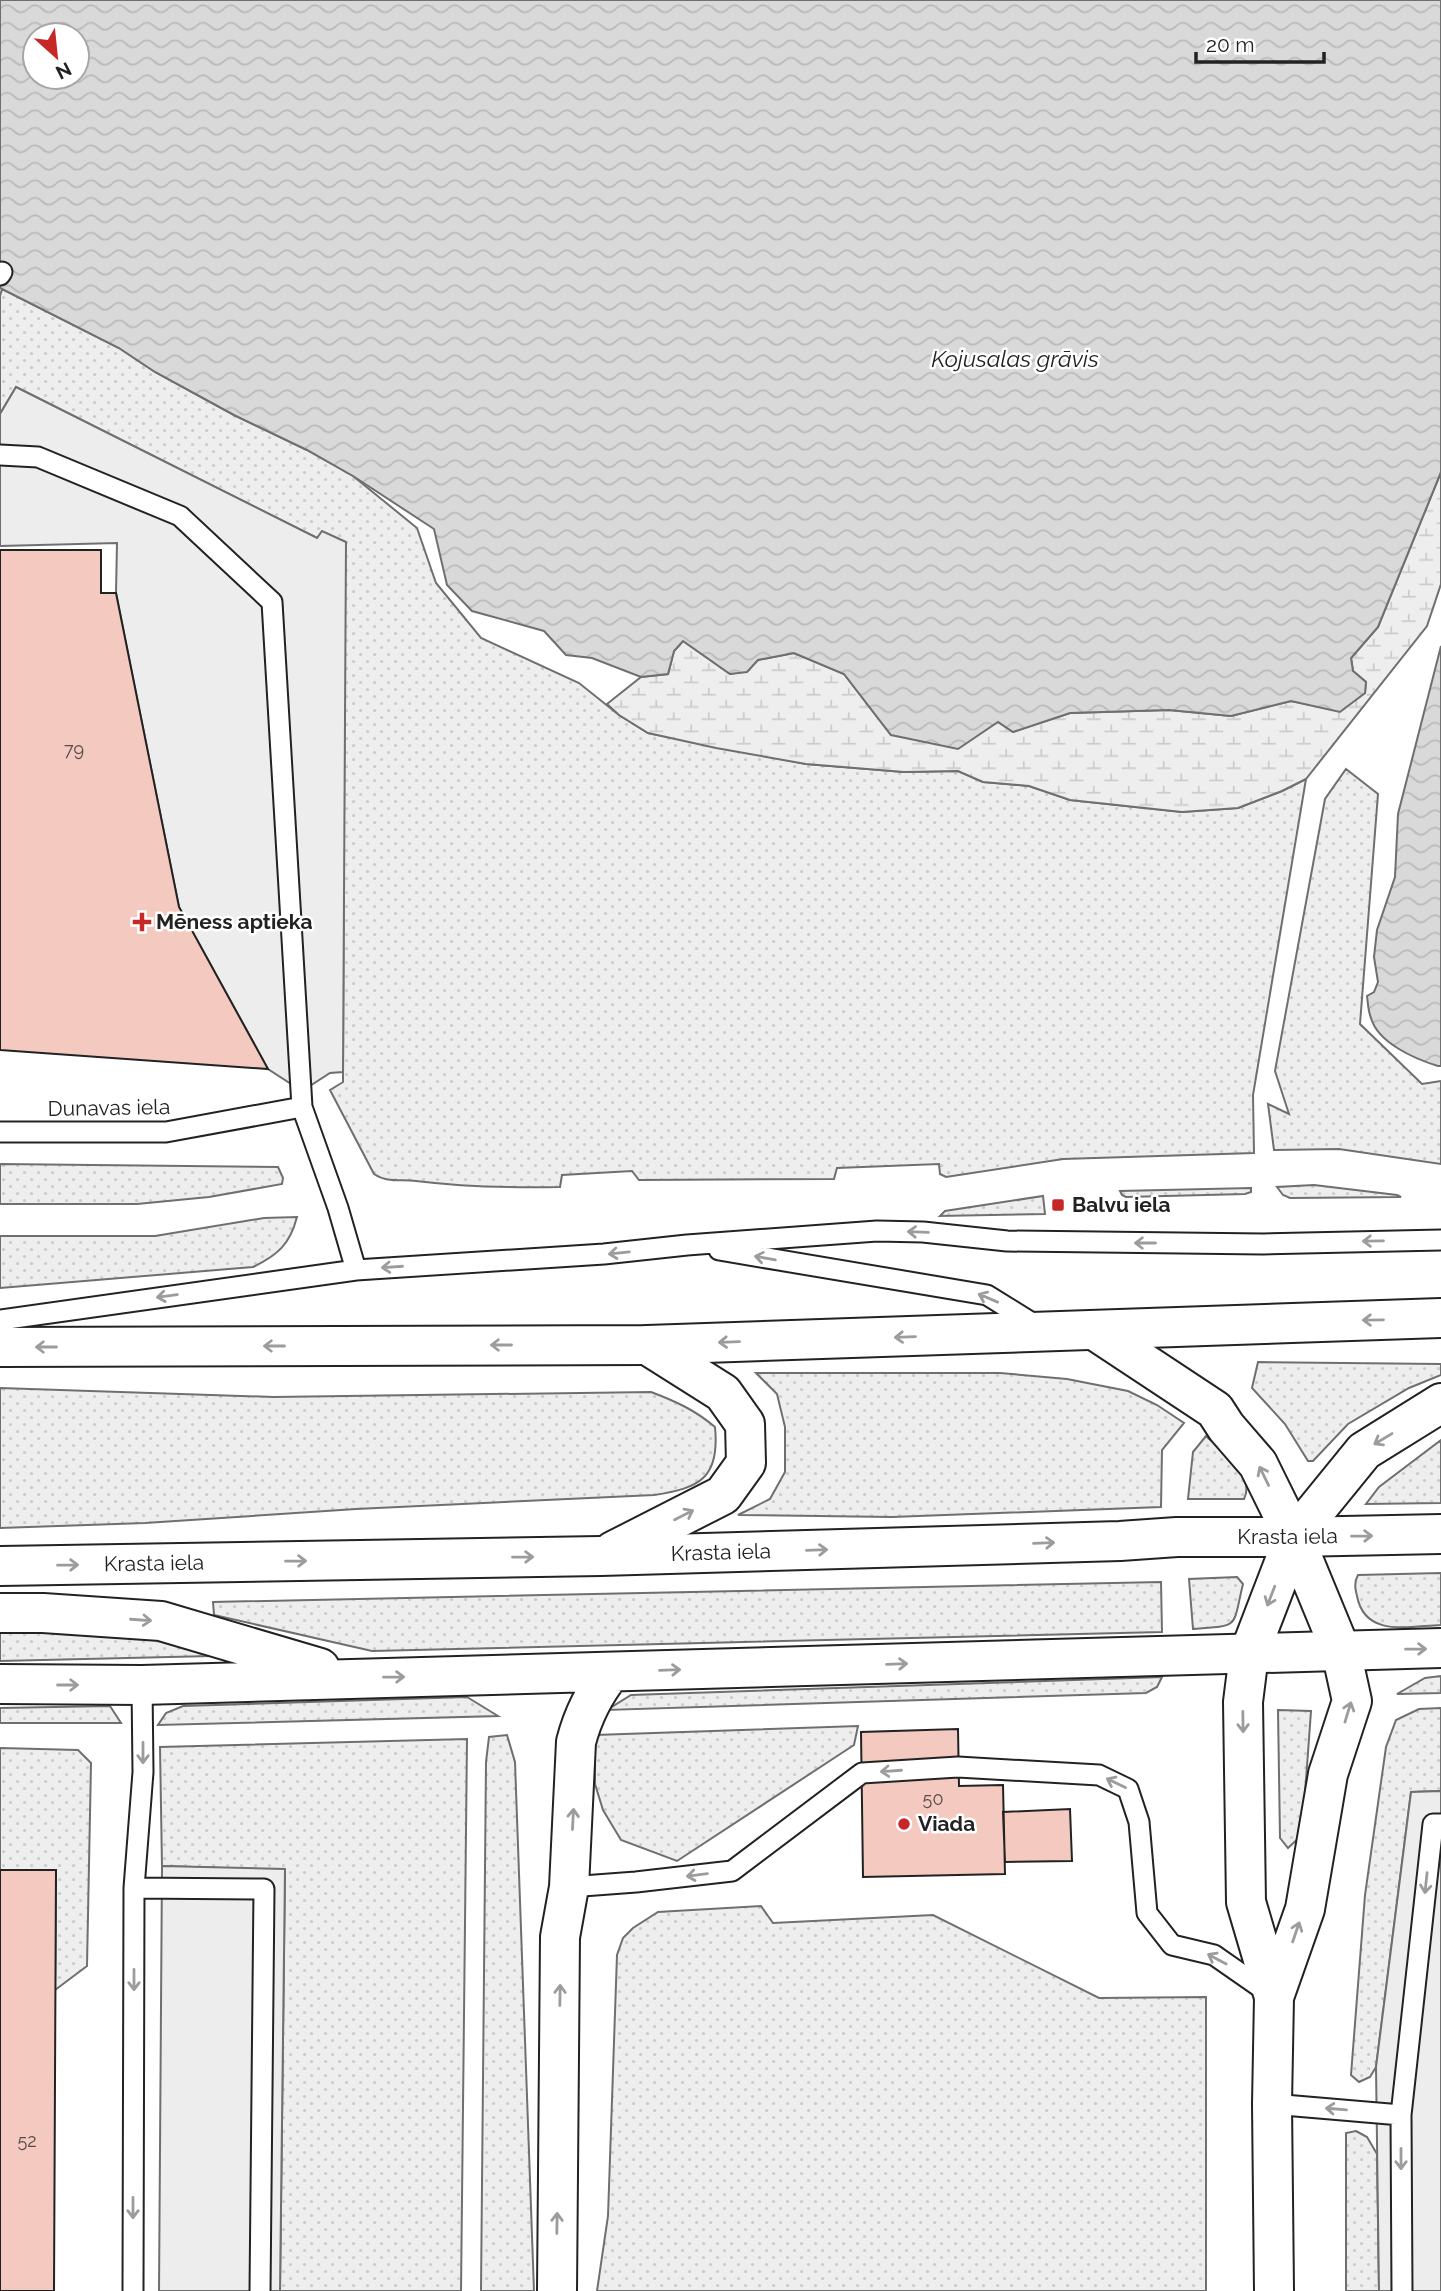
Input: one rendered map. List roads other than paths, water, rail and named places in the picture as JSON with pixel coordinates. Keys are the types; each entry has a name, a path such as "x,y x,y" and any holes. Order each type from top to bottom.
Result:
{"main road":[{"path":"0,1347 648,1345 1441,1318"},
{"path":"1094,1330 1215,1410 1258,1464 1294,1537 1341,1651 1352,1701 1328,1774 1304,1909 1274,1997"},
{"path":"601,1556 723,1495 746,1463 745,1424 723,1393 648,1345"},
{"path":"1274,2291 1274,1997 1246,1902 1243,1702 1249,1654 1294,1537 1364,1451 1441,1403"},
{"name":"Krasta iela","path":"0,1566 601,1556 1120,1541 1177,1537 1441,1534"},
{"path":"0,1613 43,1613 161,1621 353,1678"},
{"path":"0,1684 142,1685 1441,1648"},
{"path":"557,2291 560,1937 569,1887 576,1742 581,1723 596,1691 611,1672"}],"lane":[{"path":"0,455 38,457 180,516 272,602 302,1107 338,1208 356,1270"},
{"name":"Dunavas iela","path":"0,1132 166,1132 302,1107"},
{"path":"0,1320 356,1270 604,1254 877,1231 923,1232 1007,1241 1264,1244 1441,1240"},
{"path":"687,1245 986,1295 1046,1332"},
{"path":"133,2291 134,1888 143,1772 142,1685"},
{"path":"569,1887 732,1871 862,1773 958,1767 1099,1775 1128,1789 1139,1822 1147,1913 1172,1945 1214,1955 1274,1997"},
{"path":"1402,2291 1401,2115 1433,1824 1441,1824"},
{"path":"134,1888 264,1889 260,2291"},
{"path":"1272,2104 1401,2115"}],"water":[{"name":"Kojusalas grāvis","path":"0,0 1441,0 1441,472 1378,627 1351,658 1353,671 1366,682 1365,693 1340,712 1291,701 1231,716 1169,710 1070,713 1013,732 998,722 958,749 891,735 844,674 794,653 758,660 747,672 730,674 683,641 674,651 668,674 641,677 592,658 566,655 544,631 472,611 447,585 434,529 353,476 155,372 119,348 0,288"},
{"path":"1441,646 1441,1066 1438,1066 1399,1049 1381,1035 1370,1015 1367,996 1374,992 1378,982 1374,957 1377,930 1395,877 1398,814"}],"place":[{"name":"Mēness aptieka","path":"142,922"},
{"name":"Balvu iela","path":"1058,1205"},
{"name":"Viada","path":"904,1824"}]}
